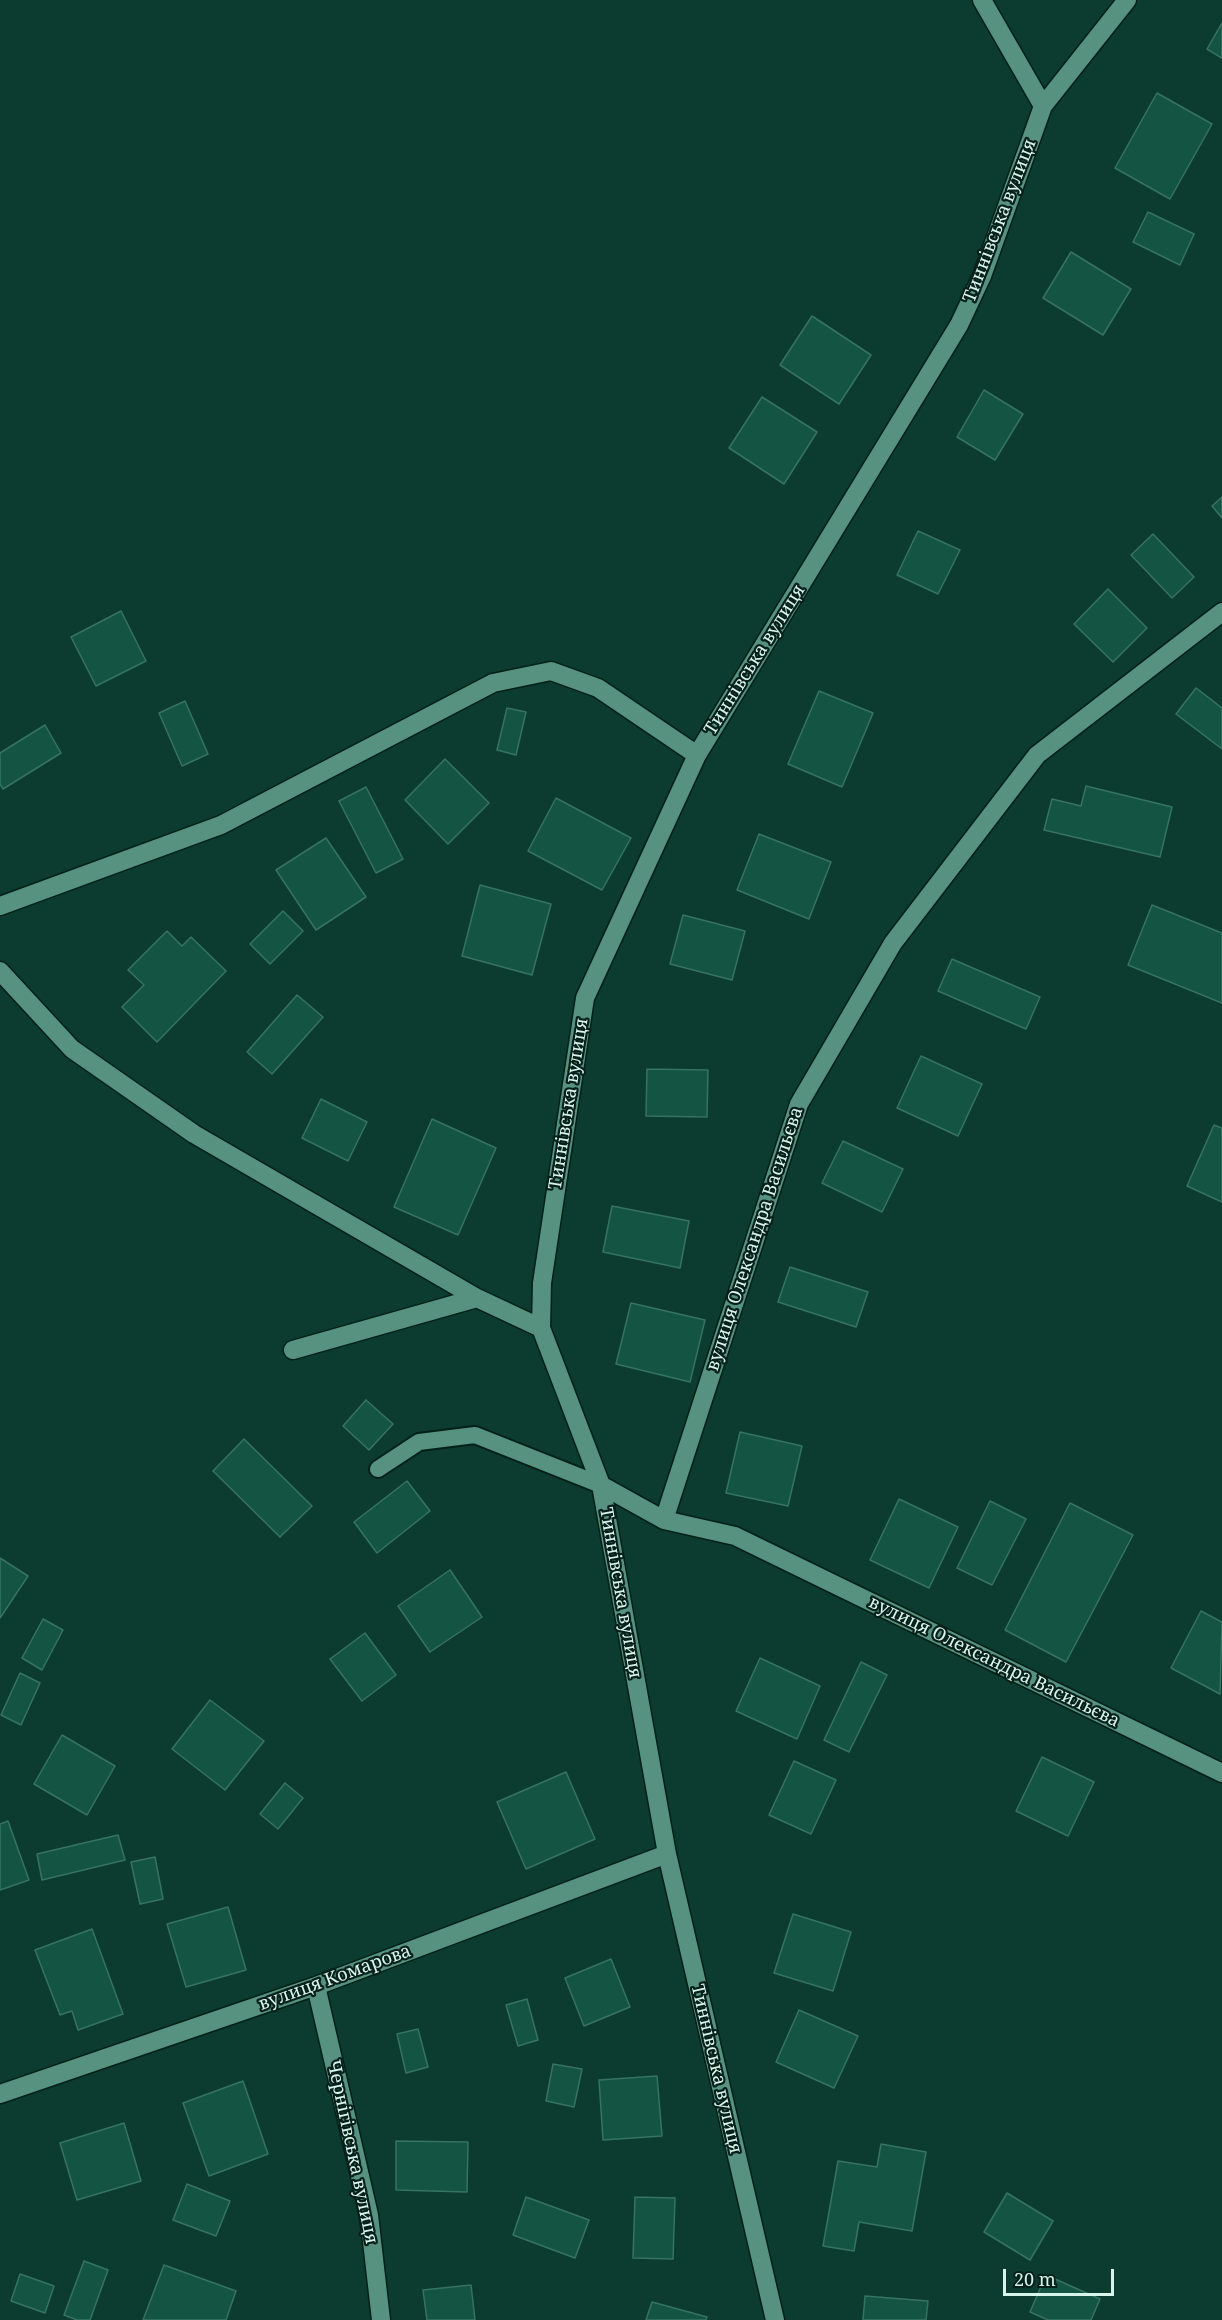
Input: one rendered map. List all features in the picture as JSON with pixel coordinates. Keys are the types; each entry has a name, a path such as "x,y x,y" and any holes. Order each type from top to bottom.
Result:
{"street":[{"path":"982,0 1043,106"},
{"name":"Тиннівська вулиця","path":"775,2320 667,1854 601,1485 541,1328 542,1283 585,998 697,755 959,325 982,276 1043,106 1126,0"},
{"name":"вулиця Олександра Васильєва","path":"664,1520 799,1104 892,944 1037,755 1222,612"},
{"path":"0,906 221,825 493,683 551,671 598,688 697,755"},
{"path":"0,971 72,1049 175,1121 477,1298 541,1328"},
{"path":"293,1350 477,1298"},
{"name":"вулиця Олександра Васильєва","path":"601,1485 664,1520 735,1536 1222,1773"},
{"name":"вулиця Комарова","path":"0,2094 316,1986 667,1854"},
{"name":"Чернігівська вулиця","path":"316,1986 369,2215 381,2320"}],"lane":[{"path":"378,1468 419,1442 475,1435 601,1485"}],"building":[{"path":"1222,23 1222,58 1207,49"},
{"path":"1157,93 1212,124 1170,199 1115,168"},
{"path":"1148,212 1194,234 1180,265 1133,242"},
{"path":"1071,252 1131,289 1103,335 1043,298"},
{"path":"812,316 871,355 839,404 780,365"},
{"path":"984,390 1023,414 995,460 957,437"},
{"path":"762,397 817,432 784,484 729,448"},
{"path":"1222,497 1222,518 1212,506"},
{"path":"918,531 960,550 938,594 897,575"},
{"path":"1153,534 1194,577 1172,598 1131,555"},
{"path":"1108,589 1147,628 1113,662 1074,624"},
{"path":"121,611 146,661 96,686 71,637"},
{"path":"1196,688 1222,708 1222,749 1176,714"},
{"path":"819,691 873,713 842,787 788,764"},
{"path":"185,701 208,754 182,766 159,713"},
{"path":"507,708 526,712 516,755 497,750"},
{"path":"45,725 61,753 3,789 0,784 0,753"},
{"path":"445,759 489,803 448,844 405,800"},
{"path":"1086,786 1172,807 1160,857 1044,830 1052,799 1081,806"},
{"path":"366,787 403,859 376,873 339,801"},
{"path":"556,798 631,838 602,890 528,851"},
{"path":"759,834 831,862 809,919 737,890"},
{"path":"326,838 366,897 316,930 276,870"},
{"path":"480,885 551,904 532,975 462,956"},
{"path":"1152,905 1222,933 1222,1003 1128,965"},
{"path":"283,911 303,931 270,964 250,944"},
{"path":"683,915 745,931 732,980 670,964"},
{"path":"167,931 182,946 191,937 226,971 157,1042 122,1007 144,985 128,970"},
{"path":"952,959 1040,997 1026,1029 938,991"},
{"path":"297,995 323,1017 272,1074 247,1052"},
{"path":"921,1056 982,1084 958,1136 897,1108"},
{"path":"647,1069 708,1070 707,1117 646,1116"},
{"path":"321,1099 367,1122 348,1161 302,1138"},
{"path":"432,1119 496,1148 458,1235 394,1207"},
{"path":"1214,1125 1222,1128 1222,1202 1187,1186"},
{"path":"843,1141 903,1169 882,1212 822,1183"},
{"path":"612,1206 689,1221 680,1268 603,1252"},
{"path":"790,1267 868,1292 856,1327 778,1302"},
{"path":"631,1303 705,1320 690,1382 616,1364"},
{"path":"366,1400 393,1424 369,1450 343,1426"},
{"path":"740,1432 802,1446 788,1506 726,1493"},
{"path":"244,1439 312,1506 280,1537 213,1471"},
{"path":"407,1481 430,1511 377,1553 354,1522"},
{"path":"899,1499 958,1527 929,1588 870,1560"},
{"path":"990,1501 1026,1519 992,1585 957,1568"},
{"path":"1070,1503 1133,1535 1066,1662 1005,1630"},
{"path":"0,1558 28,1576 0,1618"},
{"path":"450,1570 482,1617 430,1652 398,1606"},
{"path":"1201,1611 1222,1622 1220,1694 1171,1668"},
{"path":"43,1619 63,1630 42,1670 22,1658"},
{"path":"365,1633 396,1675 362,1701 330,1659"},
{"path":"760,1658 820,1686 797,1739 736,1711"},
{"path":"861,1662 887,1675 849,1752 824,1740"},
{"path":"20,1673 40,1683 21,1725 1,1715"},
{"path":"210,1700 264,1741 225,1790 172,1749"},
{"path":"62,1735 115,1766 87,1815 34,1784"},
{"path":"1042,1757 1094,1782 1068,1836 1016,1811"},
{"path":"794,1761 836,1780 811,1834 769,1815"},
{"path":"566,1772 595,1839 526,1869 497,1802"},
{"path":"285,1783 303,1798 278,1829 260,1814"},
{"path":"8,1821 29,1880 0,1890 0,1824"},
{"path":"118,1835 125,1860 42,1880 37,1854"},
{"path":"155,1857 163,1899 140,1904 131,1862"},
{"path":"228,1907 246,1970 186,1987 167,1924"},
{"path":"793,1914 851,1932 833,1991 774,1973"},
{"path":"92,1929 123,2014 78,2030 72,2011 60,2015 35,1950"},
{"path":"611,1959 630,2007 584,2026 565,1978"},
{"path":"527,1999 538,2040 518,2046 506,2005"},
{"path":"799,2010 858,2036 834,2088 776,2062"},
{"path":"418,2029 428,2067 406,2073 397,2034"},
{"path":"553,2064 582,2069 574,2107 546,2101"},
{"path":"657,2076 662,2136 603,2140 599,2080"},
{"path":"243,2081 268,2154 209,2176 183,2103"},
{"path":"124,2123 141,2181 77,2200 60,2143"},
{"path":"396,2141 468,2142 467,2192 396,2190"},
{"path":"881,2144 926,2152 912,2231 859,2222 854,2251 823,2246 838,2161 877,2167"},
{"path":"187,2184 230,2201 216,2236 173,2220"},
{"path":"1007,2193 1053,2221 1030,2260 984,2232"},
{"path":"526,2197 589,2220 575,2258 513,2235"},
{"path":"635,2197 675,2198 673,2259 633,2258"},
{"path":"84,2261 108,2270 90,2320 77,2320 64,2315"},
{"path":"164,2265 236,2291 226,2320 143,2320"},
{"path":"20,2274 54,2286 45,2313 11,2301"},
{"path":"1046,2275 1100,2299 1091,2320 1048,2320 1030,2312"},
{"path":"471,2285 475,2320 427,2320 423,2290"},
{"path":"865,2296 928,2301 926,2320 863,2320"},
{"path":"652,2302 707,2317 706,2320 646,2320"}]}
